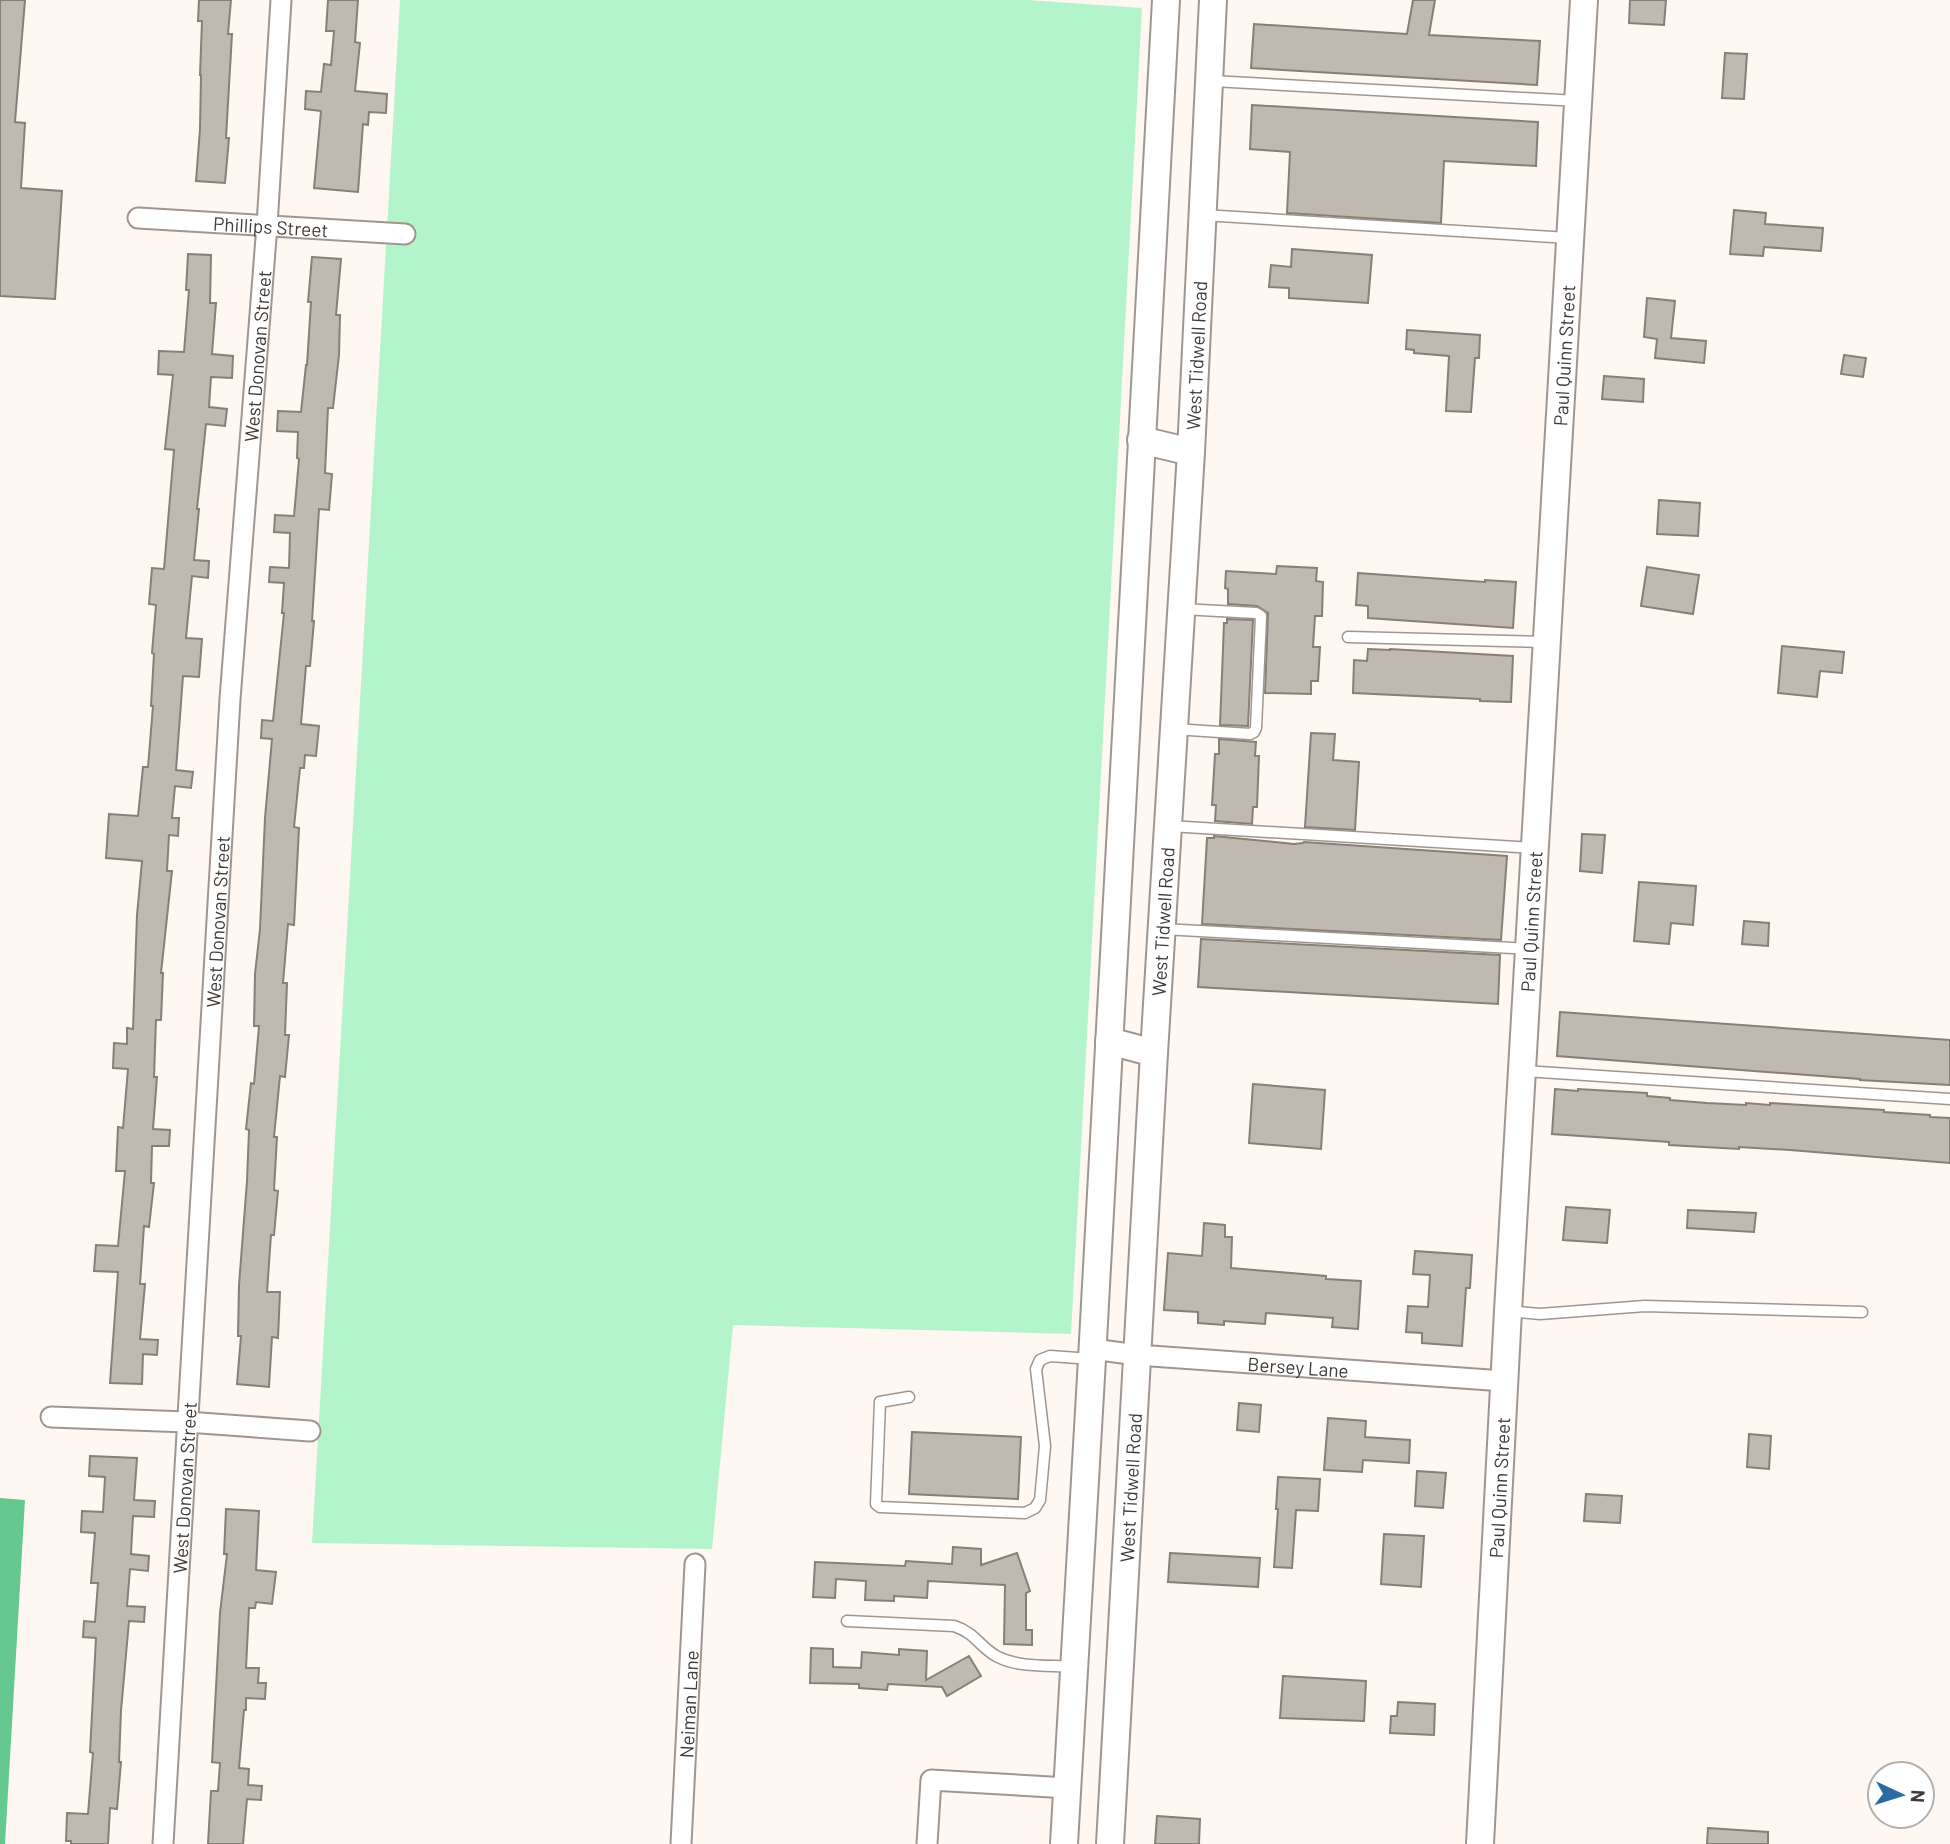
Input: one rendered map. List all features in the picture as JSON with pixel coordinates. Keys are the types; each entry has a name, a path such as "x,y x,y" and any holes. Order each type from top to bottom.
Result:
{"main road":[{"path":"1064,1844 1166,0"},
{"name":"West Tidwell Road","path":"1110,1844 1118,1667 1191,453 1213,0"},
{"name":"Paul Quinn Street","path":"1480,1844 1504,1381 1584,0"},
{"path":"1141,440 1191,453"},
{"path":"1109,1041 1154,1053"},
{"path":"1075,1667 1118,1667"}],"street":[{"name":"West Donovan Street","path":"163,1844 230,699 267,225 281,0"},
{"name":"Phillips Street","path":"138,218 405,233"},
{"name":"Bersey Lane","path":"1093,1354 1504,1381"},
{"path":"51,1417 187,1422 310,1432"},
{"name":"Neiman Lane","path":"681,1844 695,1564"},
{"path":"927,1844 931,1780 1068,1788"}],"lane":[{"path":"1209,81 1578,101"},
{"path":"1202,215 1570,238"},
{"path":"1174,729 1250,733 1254,732 1256,714 1261,616 1256,613 1181,609"},
{"path":"1348,637 1547,642"},
{"path":"1168,826 1535,848"},
{"path":"1162,929 1530,949"},
{"path":"1523,1071 1950,1099"},
{"path":"1508,1311 1540,1314 1645,1306 1862,1312"},
{"path":"909,1397 880,1402 876,1504 880,1507 1025,1513 1035,1508 1040,1500 1045,1446 1036,1369 1040,1360 1050,1356 1093,1354"},
{"path":"847,1621 954,1626 965,1630 1000,1658 1016,1663 1075,1667"}],"green space":[{"path":"400,0 1027,0 1142,8 1071,1334 733,1325 712,1549 312,1543"},
{"path":"0,1498 25,1500 5,1844 0,1844"}],"building":[{"path":"0,0 25,0 15,122 25,123 21,188 62,191 55,299 0,296"},
{"path":"199,0 231,0 228,34 232,34 226,138 229,138 225,183 196,181 202,21 198,21"},
{"path":"328,0 358,0 355,42 360,43 355,91 387,94 386,113 369,112 368,125 363,124 358,192 314,188 321,111 305,109 306,91 321,92 324,64 331,65 334,31 326,31"},
{"path":"1413,0 1435,0 1429,35 1540,41 1537,85 1251,68 1254,24 1407,34"},
{"path":"1630,0 1666,0 1664,25 1629,23"},
{"path":"1725,53 1747,54 1744,99 1722,98"},
{"path":"1252,105 1538,122 1536,166 1444,161 1441,223 1287,213 1290,152 1250,149"},
{"path":"1734,210 1766,213 1765,224 1823,228 1821,251 1764,247 1763,256 1730,254"},
{"path":"1292,249 1372,255 1368,303 1289,298 1289,288 1269,287 1271,265 1291,267"},
{"path":"188,254 211,255 210,303 216,303 212,354 233,356 232,378 211,377 209,407 227,409 225,426 206,424 194,560 209,561 208,578 192,576 186,638 202,639 199,677 183,676 176,770 193,772 191,788 175,786 172,818 179,818 178,836 169,835 167,871 172,871 161,973 161,1020 156,1020 154,1077 157,1077 153,1129 170,1130 169,1146 152,1146 151,1183 154,1183 149,1227 144,1226 140,1284 145,1284 140,1339 158,1340 157,1355 143,1354 142,1384 110,1383 118,1272 94,1271 96,1245 118,1246 125,1171 116,1171 118,1127 123,1128 128,1069 113,1068 114,1043 127,1044 127,1028 133,1029 137,915 142,861 106,858 109,814 138,816 143,767 148,767 156,605 149,604 152,568 164,569 174,450 165,449 173,375 158,374 159,351 184,352 189,290 186,290"},
{"path":"312,257 341,259 336,315 340,315 339,355 333,408 328,408 325,473 332,474 329,510 319,509 314,621 310,666 306,666 301,724 319,726 316,756 305,755 304,768 300,768 294,827 299,828 294,925 288,924 283,983 287,983 285,1035 289,1035 285,1077 280,1076 274,1137 277,1137 274,1190 278,1191 274,1235 271,1235 267,1292 280,1292 278,1338 272,1337 269,1387 237,1384 241,1336 238,1336 239,1285 247,1181 249,1130 246,1129 251,1083 254,1084 259,1026 254,1026 255,974 272,739 261,738 262,720 273,721 284,613 284,583 269,582 270,567 289,568 290,533 274,532 275,515 294,516 299,459 298,432 277,431 278,411 301,412 307,365"},
{"path":"1647,298 1675,301 1671,338 1706,341 1704,363 1655,358 1657,339 1644,337"},
{"path":"1407,330 1480,335 1479,358 1475,358 1471,412 1446,411 1449,356 1414,353 1414,350 1406,349"},
{"path":"1844,355 1866,358 1863,377 1841,374"},
{"path":"1604,376 1644,379 1643,402 1602,399"},
{"path":"1659,500 1700,503 1698,536 1657,534"},
{"path":"1277,566 1317,568 1316,581 1323,582 1322,616 1315,616 1313,647 1320,647 1318,681 1311,681 1311,694 1265,693 1268,613 1257,606 1228,604 1226,571 1276,574"},
{"path":"1647,567 1699,575 1693,614 1641,606"},
{"path":"1358,573 1516,582 1513,628 1368,618 1368,606 1356,605"},
{"path":"1227,619 1253,620 1248,726 1220,725 1224,623 1227,623"},
{"path":"1782,646 1844,652 1842,673 1820,671 1817,697 1778,693"},
{"path":"1368,649 1513,656 1511,702 1353,693 1354,660 1367,661"},
{"path":"1311,733 1335,734 1333,760 1359,762 1355,830 1305,827"},
{"path":"1219,739 1256,742 1255,756 1259,756 1257,807 1253,807 1252,824 1215,821 1216,805 1212,805 1215,754 1219,754"},
{"path":"1582,834 1605,835 1602,873 1580,871"},
{"path":"1214,836 1294,844 1304,842 1507,856 1501,940 1202,924 1207,838"},
{"path":"1639,882 1696,886 1693,925 1671,923 1669,944 1634,941"},
{"path":"1744,921 1769,923 1768,946 1742,944"},
{"path":"1201,939 1500,955 1498,1004 1198,987"},
{"path":"1560,1012 1950,1040 1950,1085 1557,1056"},
{"path":"1253,1084 1325,1090 1321,1149 1249,1143"},
{"path":"1555,1089 1647,1093 1647,1096 1670,1100 1707,1103 1770,1103 1884,1110 1950,1118 1950,1163 1790,1150 1669,1145 1669,1142 1552,1134"},
{"path":"1566,1207 1610,1210 1607,1243 1563,1240"},
{"path":"1688,1210 1756,1213 1754,1232 1687,1228"},
{"path":"1204,1223 1225,1225 1225,1237 1232,1237 1231,1268 1361,1281 1358,1329 1332,1327 1333,1318 1266,1313 1265,1324 1224,1321 1224,1325 1198,1323 1198,1312 1164,1310 1168,1253 1202,1256"},
{"path":"1415,1251 1472,1255 1470,1288 1466,1288 1462,1346 1422,1343 1422,1333 1406,1332 1408,1306 1428,1307 1430,1275 1413,1274"},
{"path":"1239,1403 1261,1405 1259,1432 1237,1430"},
{"path":"1328,1418 1366,1421 1365,1437 1410,1440 1409,1463 1363,1460 1362,1472 1324,1470"},
{"path":"912,1432 1021,1437 1018,1499 909,1494"},
{"path":"1749,1434 1771,1436 1769,1469 1747,1467"},
{"path":"90,1456 137,1458 134,1500 155,1501 154,1517 133,1516 131,1554 149,1556 148,1571 130,1569 127,1606 145,1607 144,1622 129,1621 121,1711 117,1809 110,1808 108,1844 71,1844 71,1841 66,1841 67,1813 88,1814 93,1753 90,1752 96,1638 83,1637 84,1621 95,1622 98,1583 91,1583 95,1533 81,1532 82,1511 103,1512 105,1477 89,1476"},
{"path":"1417,1471 1446,1473 1443,1508 1415,1506"},
{"path":"1278,1477 1320,1479 1318,1511 1296,1510 1292,1568 1274,1567"},
{"path":"1586,1494 1622,1496 1620,1523 1584,1521"},
{"path":"226,1509 259,1511 256,1570 276,1572 272,1604 256,1602 255,1608 249,1608 246,1668 259,1668 258,1683 266,1683 265,1699 246,1698 239,1768 249,1769 248,1785 262,1786 261,1800 247,1799 243,1844 208,1844 211,1791 218,1791 220,1763 212,1762 220,1613 227,1554 224,1554"},
{"path":"1384,1534 1424,1536 1421,1587 1381,1584"},
{"path":"953,1547 981,1549 981,1565 1017,1553 1030,1591 1026,1593 1026,1630 1032,1630 1032,1645 1004,1644 1005,1585 928,1581 927,1598 894,1596 894,1601 865,1600 866,1581 836,1579 835,1598 813,1597 815,1562 905,1566 906,1561 952,1564"},
{"path":"1170,1553 1260,1558 1258,1587 1168,1582"},
{"path":"811,1648 833,1649 833,1667 861,1668 862,1652 899,1655 899,1649 927,1651 926,1680 969,1656 981,1676 947,1696 942,1687 888,1684 887,1690 859,1688 859,1684 810,1683"},
{"path":"1283,1676 1366,1681 1364,1721 1280,1718"},
{"path":"1398,1702 1435,1704 1434,1735 1390,1733 1391,1716 1397,1716"},
{"path":"1157,1816 1200,1819 1199,1844 1155,1844"},
{"path":"1708,1828 1768,1832 1768,1844 1707,1844"}]}
